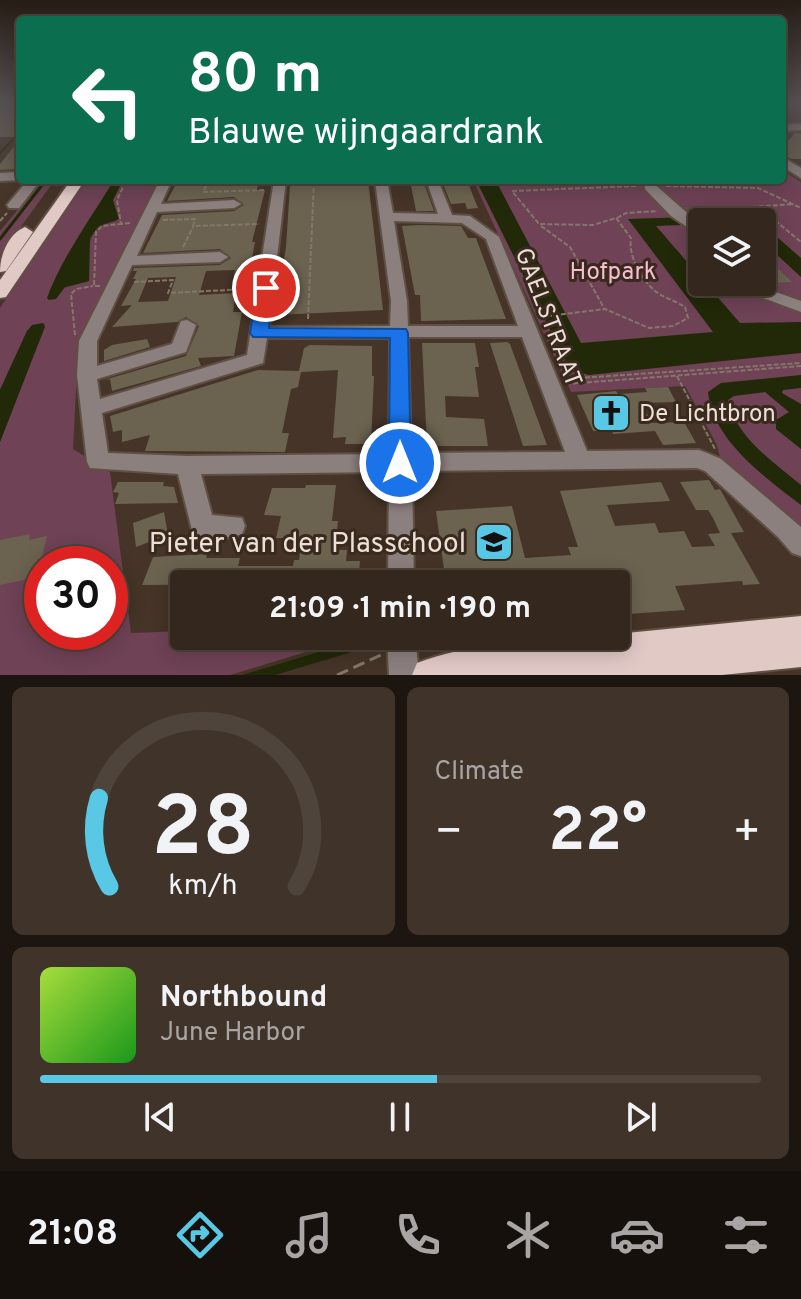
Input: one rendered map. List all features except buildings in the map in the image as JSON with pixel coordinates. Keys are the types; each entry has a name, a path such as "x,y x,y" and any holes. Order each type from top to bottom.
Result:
{"main road":[{"path":"0,267 60,184"},
{"path":"0,293 75,184"},
{"path":"429,675 501,661 801,632"},
{"path":"548,675 801,651"}],"street":[{"path":"14,205 32,184"},
{"path":"164,184 88,341 87,375 98,462 187,465 699,459 713,465 787,529 801,545"},
{"path":"382,184 399,301 401,570"},
{"path":"92,409 256,359 280,185"},
{"path":"434,185 446,217"},
{"path":"649,186 688,223"},
{"path":"148,217 202,199 234,204"},
{"name":"GAELSTRAAT","path":"387,217 465,219 492,237 534,324 548,382 580,462"},
{"path":"126,261 220,257"},
{"path":"772,296 801,307"},
{"path":"259,333 399,333 534,324"},
{"path":"87,375 180,348 187,325"},
{"path":"187,465 202,526 233,526"},
{"path":"402,650 404,675"}],"path":[{"path":"121,224 117,200 125,184"},
{"path":"202,199 208,184"},
{"path":"308,333 314,184"},
{"path":"202,199 280,185"},
{"path":"605,309 570,247 539,224 512,191 649,186 758,188 801,208"},
{"path":"539,224 559,227 593,225 626,213 676,213 794,204"},
{"path":"758,206 801,242"},
{"path":"179,259 195,219 148,217 108,224 96,232 94,286 173,280 168,293 266,288"},
{"path":"534,324 605,309 649,328 673,326 688,318 688,310 683,304 656,292 650,284 629,250 631,238 616,218"},
{"path":"193,226 274,223"},
{"path":"548,382 801,365"},
{"path":"548,382 801,365"},
{"path":"677,375 713,442 717,455 713,465"}],"green space":[{"name":"Hofpark","path":"786,173 801,182 801,531 721,461 717,445 685,386 571,392 475,184 786,184"},
{"path":"40,184 52,184 0,255 0,231"},
{"path":"80,184 112,184 49,292 89,281 90,242 98,229 117,221 113,200 121,184 156,184 79,344 73,449 110,472 120,546 24,546 24,650 128,650 128,610 131,633 170,632 170,650 313,650 230,675 0,675 0,442 45,327 27,331 0,390 0,308"}],"shaded area":[{"path":"112,184 121,184 113,200 119,219 98,226 90,238 89,281 65,287 56,299 49,300 47,298 61,268"},
{"path":"478,184 498,184 581,343 713,332 628,219 688,217 688,225 656,226 688,263 688,296 717,296 740,323 801,322 801,353 589,375 570,370"},
{"path":"776,236 801,258 801,277 776,254"},
{"path":"43,323 45,326 0,442 0,390 27,331 32,325"},
{"path":"801,375 801,388 783,390 782,393 801,404 801,449 776,429 776,420 789,412 765,392 734,396 728,400 747,437 801,485 801,505 757,470 730,442 712,410 708,392 721,383"},
{"path":"325,650 359,650 275,675 242,675"}],"waterway":[{"path":"0,153 16,136"},
{"path":"0,239 43,184"}],"place":[{"name":"De Lichtbron","path":"611,413"},
{"name":"Pieter van der Plasschool","path":"494,542"}],"route":[{"path":"266,288 259,333 399,333 400,463"}]}
